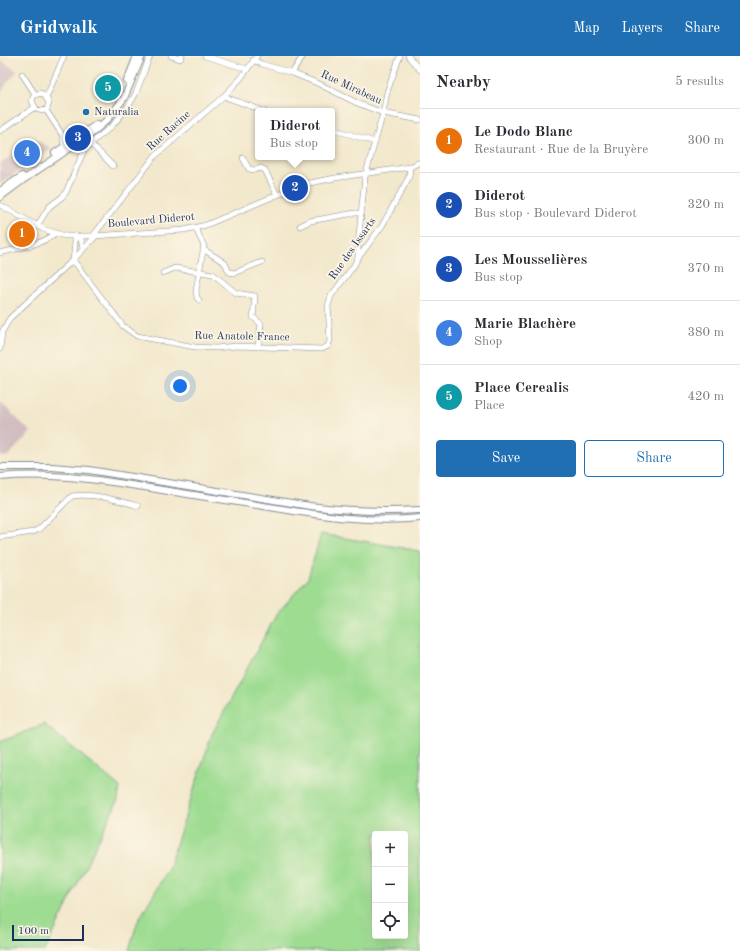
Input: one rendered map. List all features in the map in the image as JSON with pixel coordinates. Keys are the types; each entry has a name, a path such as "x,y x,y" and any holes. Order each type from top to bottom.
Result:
{"main road":[{"path":"0,191 107,116 120,96 137,56"},
{"path":"0,197 40,168 92,134 108,119 124,98 142,56"},
{"path":"0,467 45,467 89,470 338,510 393,512 420,510"},
{"path":"0,477 44,476 84,478 322,516 371,519 420,518"}],"street":[{"path":"46,98 64,56"},
{"path":"37,226 49,207 66,192 85,148 112,126 128,107 136,93 150,56"},
{"path":"171,56 180,58 182,56"},
{"path":"205,56 247,69"},
{"path":"292,73 303,56"},
{"path":"358,258 358,244 366,174 383,113 387,92 400,56"},
{"path":"408,56 420,70"},
{"name":"Rue Racine","path":"0,349 2,332 10,318 73,260 97,235 101,227 156,156 225,95 241,78 255,58"},
{"name":"Rue Mirabeau","path":"255,58 262,64 292,73 317,83 357,104 383,113 420,120"},
{"path":"22,74 36,94"},
{"path":"41,93 46,98 49,103 46,110 40,111 35,107 32,99 36,94 41,93"},
{"path":"225,95 228,98 256,108"},
{"path":"0,130 35,107"},
{"path":"46,110 63,136 65,146"},
{"path":"335,130 375,142"},
{"path":"91,144 113,166"},
{"path":"243,158 249,169 255,170 261,168 265,170 277,194"},
{"name":"Boulevard Diderot","path":"0,205 37,226 65,236 163,232 196,228 206,225 277,194 314,182 410,167 420,162"},
{"name":"Rue des Issarts","path":"328,346 330,340 328,306 331,296 382,226 409,177 410,167"},
{"path":"300,226 310,221 361,213"},
{"path":"97,235 101,227"},
{"path":"196,228 204,246 196,290 197,298 199,300"},
{"path":"0,252 42,241 55,233"},
{"path":"65,236 74,246"},
{"path":"73,260 76,236 81,239 83,248"},
{"path":"203,249 225,263 229,272 234,273 262,262"},
{"name":"Rue Anatole France","path":"73,260 123,326 137,336 195,347 216,348 236,346 322,349 328,346"},
{"path":"163,272 175,268 213,274 236,293 255,296 253,317 261,324 258,347"},
{"path":"0,537 33,532 39,529 72,496 79,495 106,498 138,506"}],"shaded area":[{"path":"0,60 17,71 0,94"},
{"path":"35,139 51,148 0,184 0,164"},
{"path":"0,402 31,432 7,457 0,456"}],"green space":[{"path":"321,534 420,552 420,951 129,951 137,923 168,869 212,734 276,615 308,578"},
{"path":"44,724 120,787 118,800 45,951 0,951 0,742"}],"place":[{"name":"Place Cerealis","path":"108,88"},
{"name":"Naturalia","path":"86,112"},
{"name":"Les Mousselières","path":"78,138"},
{"name":"Marie Blachère","path":"27,153"},
{"name":"Diderot","path":"295,188"},
{"name":"Le Dodo Blanc","path":"22,234"}]}
